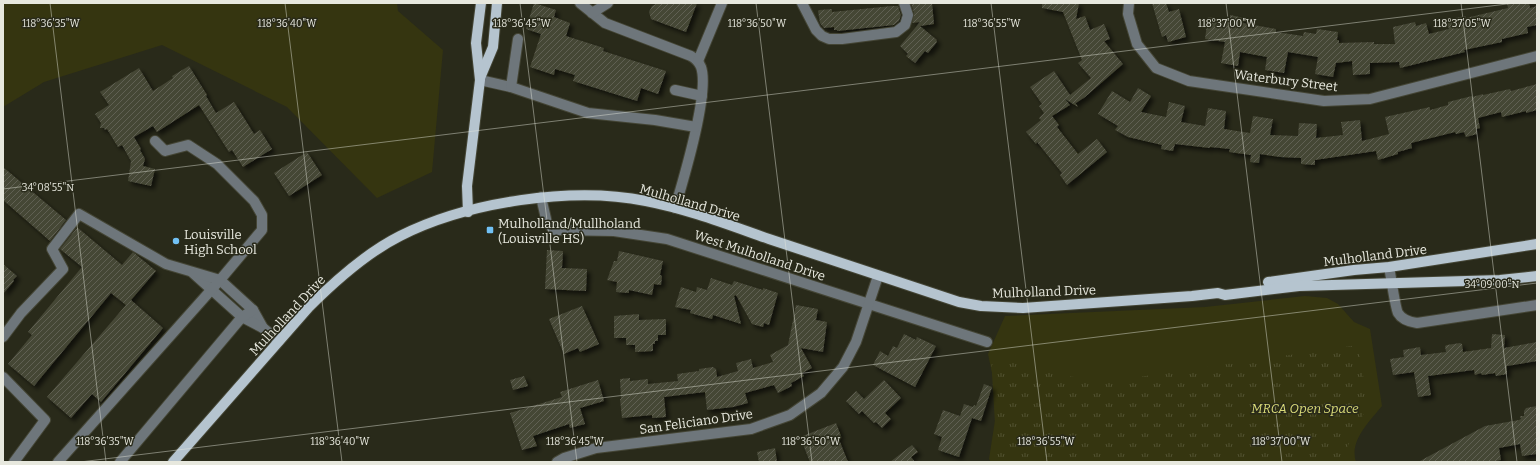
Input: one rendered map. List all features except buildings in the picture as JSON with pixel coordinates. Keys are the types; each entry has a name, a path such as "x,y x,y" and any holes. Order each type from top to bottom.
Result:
{"main road":[{"path":"468,212 467,186 480,80 476,42 481,3"},
{"path":"480,80 493,46 497,3"},
{"name":"Mulholland Drive","path":"173,462 309,307 332,284 375,252 399,236 431,222 498,204 541,198 586,195 645,200 675,208 959,302 1003,308 1023,308 1218,293 1225,295 1299,286 1500,280 1537,276"},
{"name":"Mulholland Drive","path":"1218,293 1224,289 1354,270 1389,267 1537,244"}],"street":[{"path":"580,3 605,24 691,56 698,61 702,68 702,96 696,127 675,208"},
{"path":"592,13 608,3"},
{"path":"698,61 722,3"},
{"path":"802,3 816,30 829,40 896,32 905,25 908,15 904,3"},
{"name":"Waterbury Street","path":"1129,3 1128,14 1138,44 1156,68 1189,81 1324,101 1370,99 1537,56"},
{"path":"511,87 518,39"},
{"path":"480,80 511,87 588,113 655,120 696,127"},
{"path":"675,90 702,96"},
{"path":"58,462 220,280 262,230 262,215 254,201 216,164 188,145 165,151 155,141"},
{"name":"West Mulholland Drive","path":"541,198 547,223 555,230 614,231 667,239 987,342"},
{"path":"3,337 21,313 62,270 52,249 79,214 166,264 220,280 253,310 263,328"},
{"path":"1389,267 1398,313 1404,320 1410,322 1417,323 1537,305"},
{"path":"192,272 242,317 263,328 279,342"},
{"name":"San Feliciano Drive","path":"557,462 564,458 596,448 751,429 790,415 821,393 843,367 856,342 878,276"},
{"path":"120,462 242,317 253,310"},
{"path":"3,376 45,420 14,462"}],"green space":[{"path":"3,3 397,3 398,11 443,50 432,172 377,198 287,107 162,45 44,82 3,107"},
{"name":"MRCA Open Space","path":"1305,296 1327,298 1338,304 1354,322 1370,329 1382,406 1366,425 1358,439 1355,447 1356,462 991,462 989,459 998,401 988,354 1005,316 1205,307"},
{"name":"MRCA Open Space","path":"1358,345 1368,405 1340,462 999,462 997,457 991,356 1060,375 1094,379 1112,379 1132,378"}],"place":[{"name":"Mulholland/Mullholand (Louisville HS)","path":"490,230"},
{"name":"Louisville High School","path":"176,241"}]}
